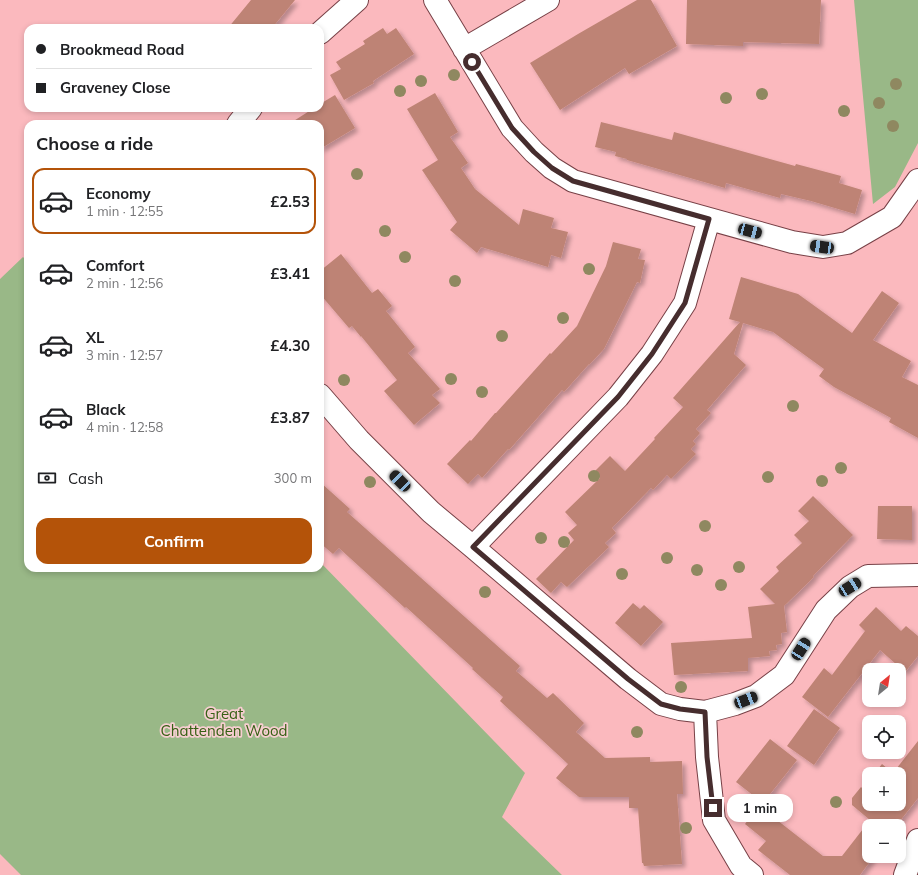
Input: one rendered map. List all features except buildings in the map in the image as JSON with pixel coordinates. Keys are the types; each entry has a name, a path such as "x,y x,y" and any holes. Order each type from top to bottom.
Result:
{"street":[{"path":"324,29 357,0"},
{"path":"435,0 512,128 534,152 552,168 573,181 792,242 822,247 848,243 892,217 917,185"},
{"path":"464,49 548,0"},
{"path":"241,120 248,112"},
{"path":"473,547 618,397 652,354 685,303 709,219"},
{"path":"324,400 360,440 431,512 628,679 661,704 680,709 705,712 735,704 756,696 784,675 826,610 850,587 868,576 918,575"},
{"path":"705,712 707,757 714,820 741,866 752,875"},
{"path":"905,875 918,840"}],"green space":[{"path":"854,0 918,0 918,143 895,187 873,204"},
{"name":"Great Chattenden Wood","path":"23,257 24,258 24,572 324,572 324,566 525,773 502,817 562,875 21,875 0,854 0,279"}],"route":[{"path":"472,62 512,128 534,152 552,168 573,181 709,219 685,303 652,354 618,397 473,547 628,679 661,704 680,709 705,712 707,757 713,808"}]}
